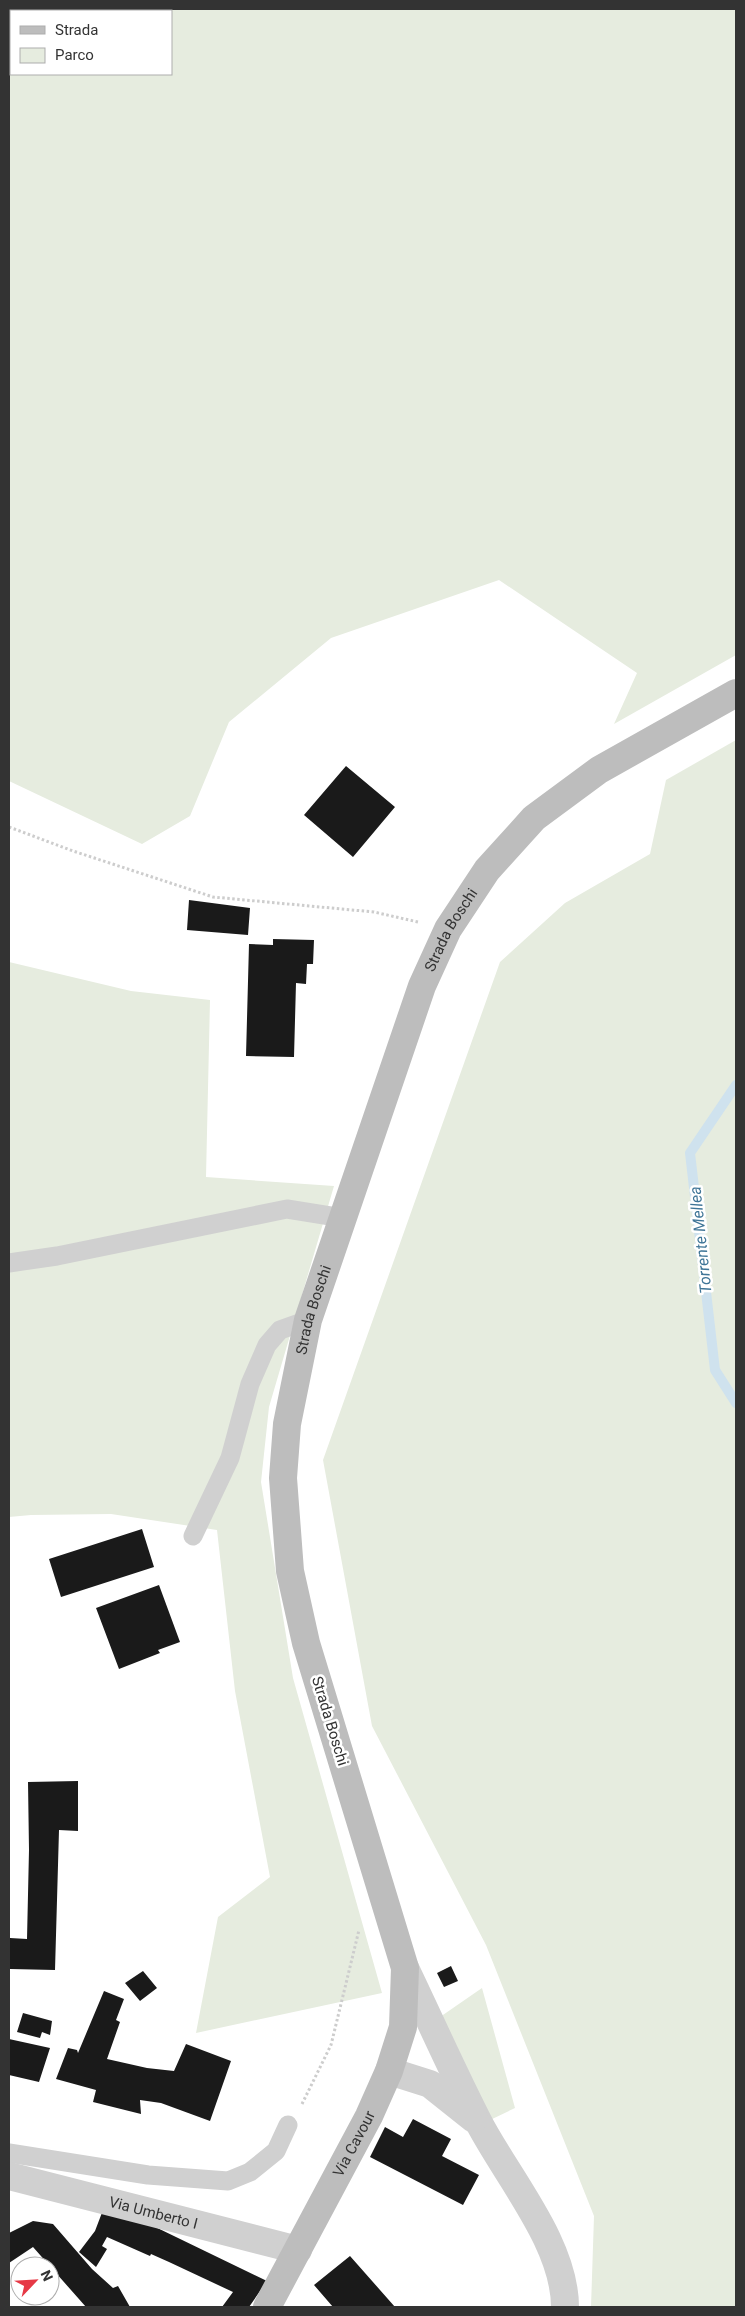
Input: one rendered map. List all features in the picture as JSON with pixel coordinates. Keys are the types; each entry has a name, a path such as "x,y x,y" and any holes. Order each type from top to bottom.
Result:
{"street":[{"name":"Strada Boschi","path":"389,2070 403,2027 405,1968 306,1643 290,1571 282,1478 287,1424 308,1320 422,986 448,929 487,870 534,818 599,770 736,694"},
{"path":"405,1968 478,2121 532,2208 555,2260 565,2307"},
{"path":"389,2070 430,2084 478,2121"},
{"name":"Via Cavour","path":"267,2307 369,2116 389,2070"},
{"name":"Via Umberto I","path":"9,2176 298,2250"}],"lane":[{"path":"9,1263 287,1209 343,1218"},
{"path":"193,1536 230,1458 250,1384 267,1345 280,1330 308,1320"},
{"path":"9,2153 148,2175 228,2181 250,2172 276,2151 288,2125"}],"path":[{"path":"9,827 73,851 213,897 374,912 448,929"},
{"path":"288,2125 298,2111 331,2044 361,1925"}],"green space":[{"path":"9,9 736,9 736,655 614,724 637,673 499,580 331,638 229,722 190,816 142,844 9,781"},
{"path":"736,740 736,2307 591,2307 594,2216 486,1945 372,1726 323,1460 500,962 565,903 650,854 666,780"},
{"path":"9,962 131,991 210,1000 206,1177 334,1186 269,1407 261,1482 293,1678 382,1993 196,2033 218,1917 270,1877 235,1691 217,1530 111,1514 9,1517"},
{"path":"482,1988 515,2108 488,2121 440,2017"}],"building":[{"path":"346,766 395,807 353,857 304,815"},
{"path":"189,900 250,908 248,935 187,930"},
{"path":"273,939 314,940 313,964 307,964 306,984 296,983 294,1057 246,1056 249,944 273,945"},
{"path":"142,1529 154,1567 61,1597 49,1559"},
{"path":"159,1585 180,1642 158,1650 160,1653 119,1669 96,1608"},
{"path":"78,1781 78,1831 59,1830 55,1970 10,1969 10,1938 27,1939 28,1782"},
{"path":"451,1966 458,1981 444,1987 437,1973"},
{"path":"143,1971 157,1988 140,2001 125,1983"},
{"path":"104,1991 124,1999 116,2020 120,2022 107,2059 147,2068 174,2071 186,2044 231,2061 210,2121 161,2103 140,2100 141,2114 93,2102 96,2090 56,2079 68,2048 77,2050 78,2053"},
{"path":"23,2013 52,2021 50,2035 42,2032 40,2038 17,2032"},
{"path":"9,2039 50,2048 39,2082 9,2075"},
{"path":"413,2119 451,2139 442,2156 479,2175 463,2205 370,2157 385,2127 403,2137"},
{"path":"103,2210 145,2222 267,2281 249,2307 222,2307 233,2292 151,2254 150,2256 107,2237 102,2246 107,2249 96,2267 79,2252 95,2231"},
{"path":"33,2221 53,2224 92,2269 113,2288 118,2286 130,2307 86,2307 60,2278 60,2256 41,2256 33,2247 20,2256 10,2256 9,2263 9,2233"},
{"path":"350,2256 395,2307 333,2307 314,2285"}],"waterway":[{"name":"Torrente Mellea","path":"736,1085 690,1153 715,1370 736,1403"}]}
